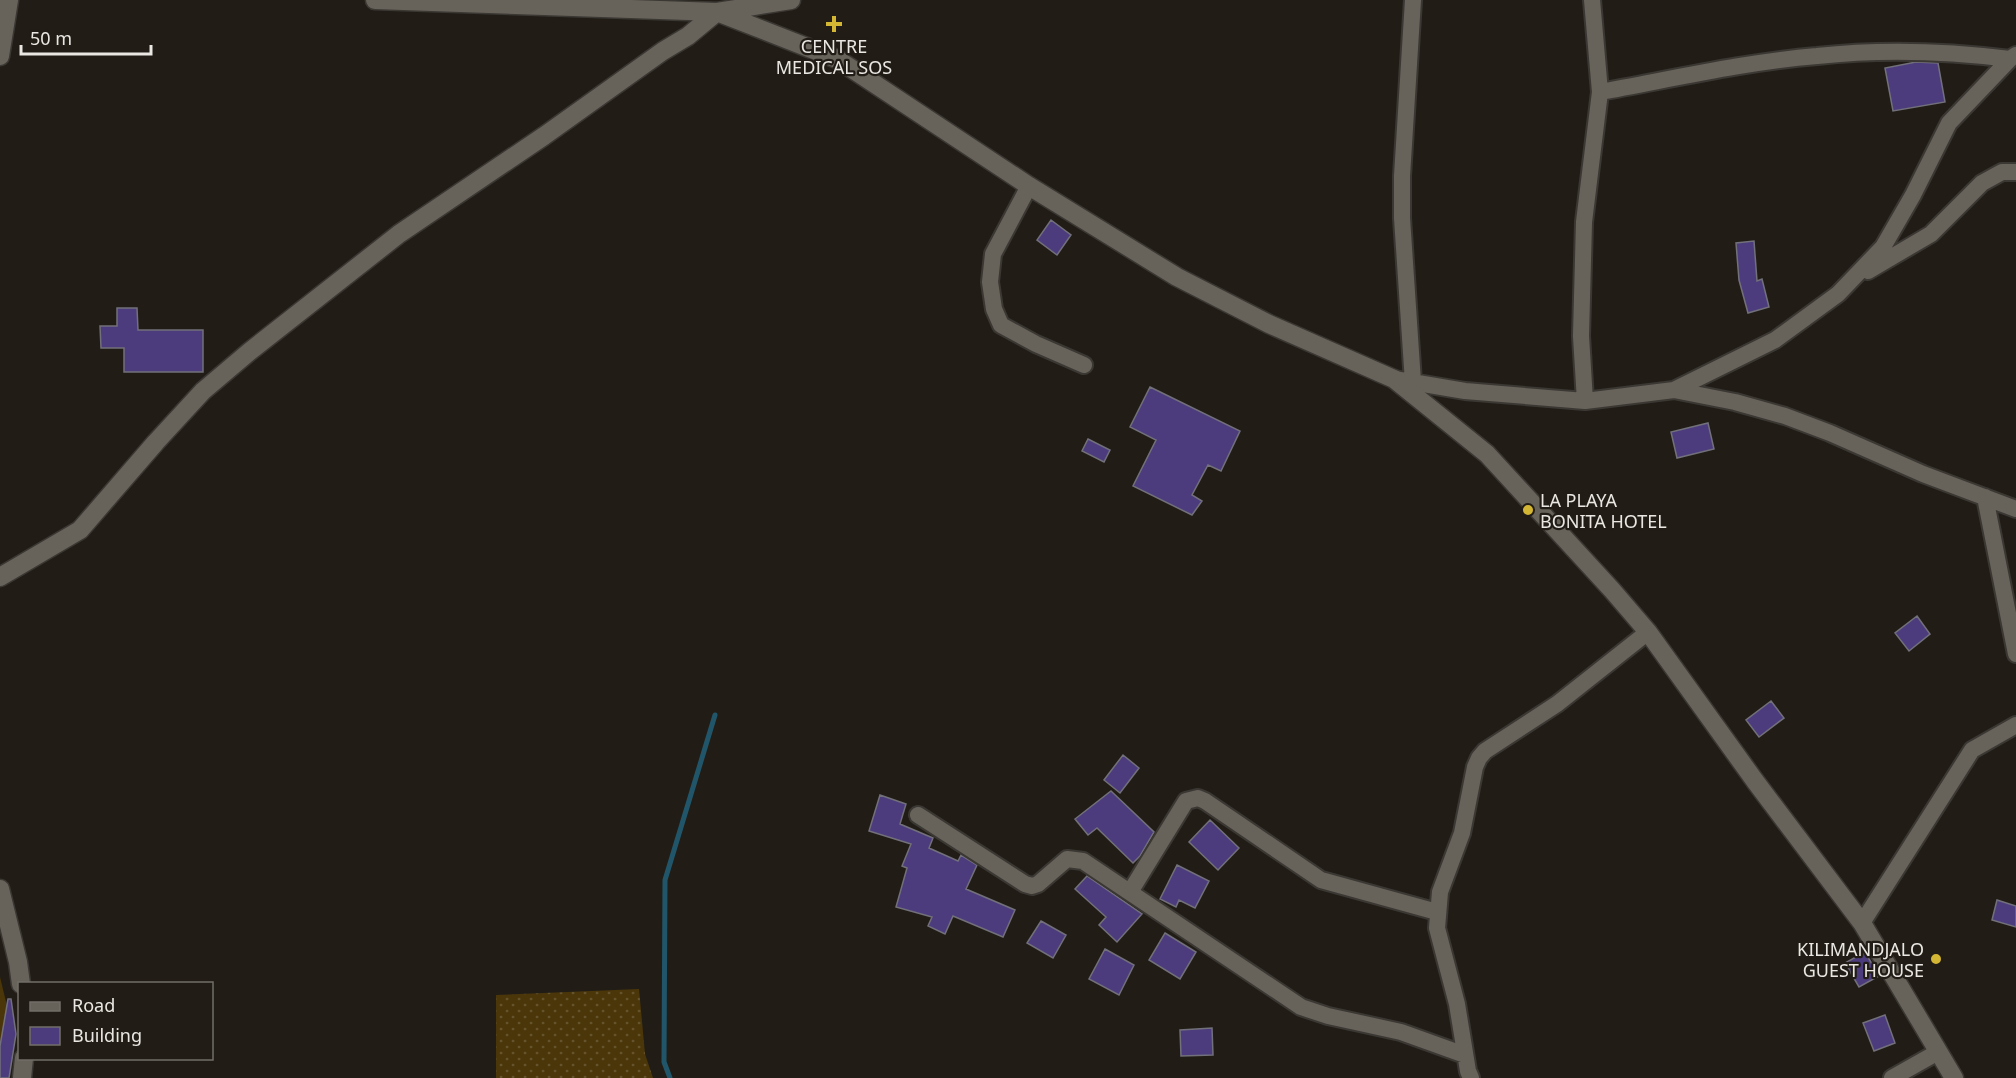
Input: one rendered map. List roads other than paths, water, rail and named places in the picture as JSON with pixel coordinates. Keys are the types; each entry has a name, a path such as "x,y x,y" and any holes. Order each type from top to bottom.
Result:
{"street":[{"path":"0,56 9,0"},
{"path":"375,0 717,12 791,0"},
{"path":"1413,0 1406,102 1402,218 1413,382"},
{"path":"1585,401 1581,336 1584,222 1600,92 1592,0"},
{"path":"717,12 837,59 1029,186 1177,277 1269,324 1394,379 1465,391 1585,401 1674,390 1735,402 1785,416 1830,433 1923,474 2016,509"},
{"path":"0,577 80,530 203,391 249,352 399,234 688,36 717,12"},
{"path":"1600,92 1816,56 1893,52 2013,57"},
{"path":"1674,390 1775,340 1838,294 1883,247 1913,195 1949,123 2013,57"},
{"path":"1849,283 1931,234 1982,183 2002,172 2016,172"},
{"path":"1029,186 993,254 990,282 994,309 1001,325 1036,344 1084,365"},
{"path":"1394,379 1487,454 1648,632 1755,781 1862,923 1954,1078"},
{"path":"1986,497 2016,654"},
{"path":"1471,1078 1465,1055 1458,1004 1437,928 1437,912 1440,892 1462,833 1475,767 1485,752 1557,704 1648,632"},
{"path":"1862,923 1972,750 2016,724"},
{"path":"1130,892 1186,801 1198,798 1320,880 1437,912"},
{"path":"918,815 1025,884 1032,886 1038,884 1067,859 1075,859 1095,867 1301,1007 1328,1016 1401,1032 1465,1055"},
{"path":"0,889 21,982"},
{"path":"1892,1078 1938,1052"},
{"path":"22,1078 24,1060"}],"waterway":[{"path":"670,1078 664,1062 665,880 715,715"}],"place":[{"name":"CENTRE MEDICAL SOS","path":"834,24"},
{"name":"LA PLAYA BONITA HOTEL","path":"1528,510"},
{"name":"KILIMANDJALO GUEST HOUSE","path":"1936,959"}]}
